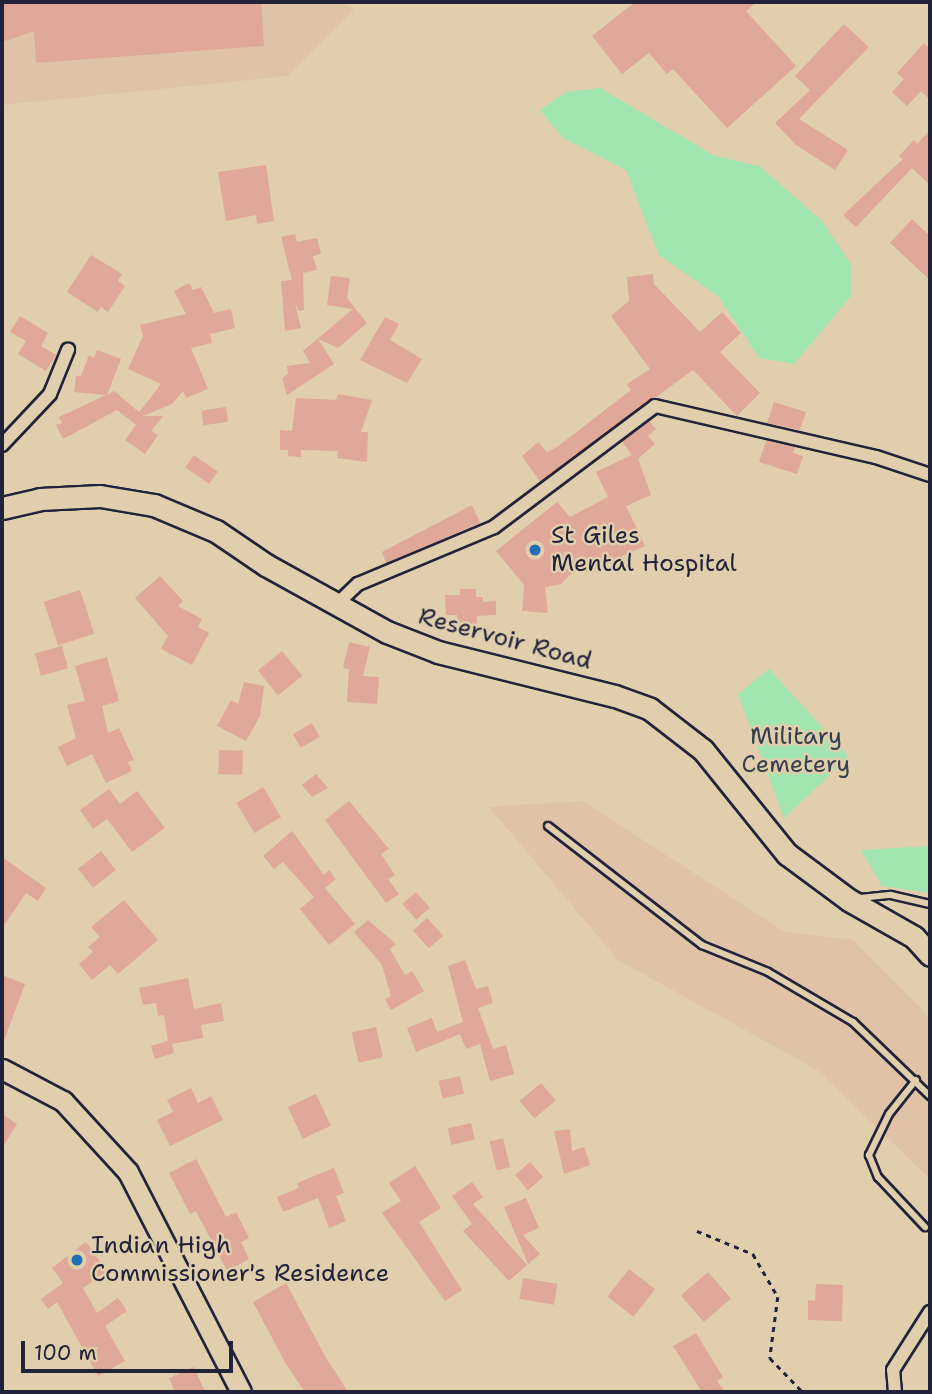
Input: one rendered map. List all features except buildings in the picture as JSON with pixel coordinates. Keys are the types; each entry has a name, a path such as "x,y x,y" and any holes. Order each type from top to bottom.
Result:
{"highway":[{"name":"Reservoir Road","path":"2,508 40,499 100,496 154,505 216,530 335,606 438,652 615,696 650,709 703,750 787,854 849,900 915,937 930,955"}],"main road":[{"path":"2,1069 63,1101 128,1172 241,1392"}],"street":[{"path":"2,445 50,394 68,350"},
{"path":"335,606 358,584 494,527 655,406 876,457 930,475"},
{"path":"895,1392 893,1370 930,1312"}],"lane":[{"path":"548,826 702,944 768,972 853,1022 930,1096"},
{"path":"849,900 891,895 930,904"},
{"path":"916,1080 889,1114 869,1156 878,1178 925,1227"}],"path":[{"path":"697,1231 753,1254 778,1297 770,1359 803,1392"}],"shaded area":[{"path":"2,2 343,2 354,10 288,76 2,105"},
{"path":"583,801 785,932 853,940 923,1010 930,1021 930,1179 817,1070 618,960 489,807"}],"green space":[{"path":"600,88 713,155 759,166 821,220 851,264 851,296 794,364 759,358 718,296 659,255 626,170 563,138 540,110 566,92"},
{"name":"Military Cemetery","path":"769,669 849,757 784,818 738,694"},
{"path":"930,846 930,893 882,886 861,850"}],"place":[{"name":"St Giles Mental Hospital","path":"535,550"},
{"name":"Indian High Commissioner's Residence","path":"77,1260"}]}
